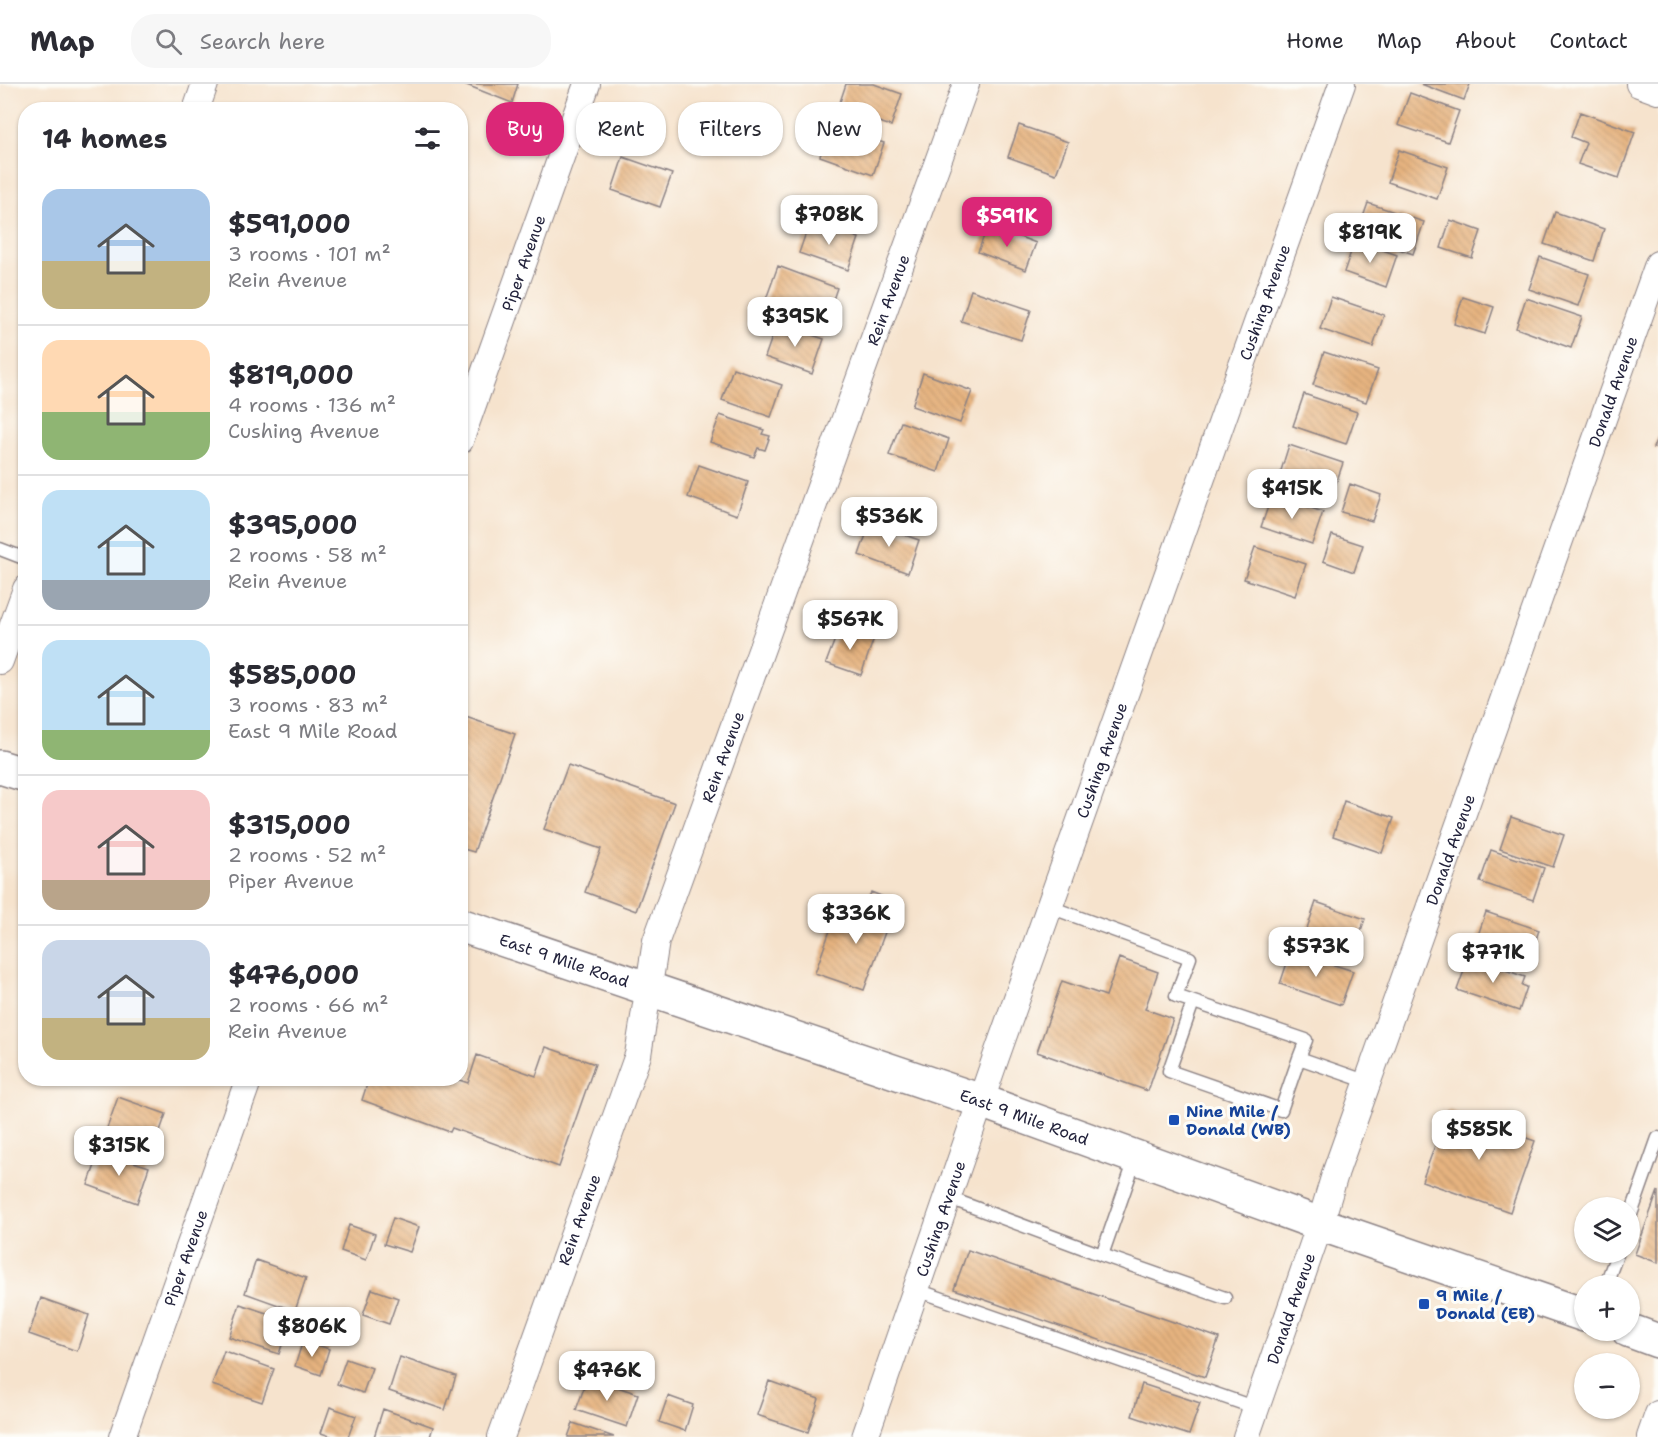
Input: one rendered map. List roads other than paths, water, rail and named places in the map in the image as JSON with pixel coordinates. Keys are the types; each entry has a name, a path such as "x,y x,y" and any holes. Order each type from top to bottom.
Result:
{"main road":[{"path":"0,767 18,773"},
{"name":"East 9 Mile Road","path":"468,928 981,1101 1136,1155 1320,1224 1574,1312"},
{"path":"1640,1334 1658,1341"}],"street":[{"path":"199,102 205,84"},
{"name":"Piper Avenue","path":"468,419 587,84"},
{"name":"Rein Avenue","path":"501,1437 638,1055 656,941 966,84"},
{"name":"Cushing Avenue","path":"865,1437 981,1101 1342,84"},
{"path":"1639,84 1658,91"},
{"name":"Donald Avenue","path":"1246,1437 1320,1224 1336,1171 1658,264"},
{"path":"0,661 18,611"},
{"name":"Piper Avenue","path":"122,1437 246,1086"},
{"path":"1650,1437 1658,1414"}],"lane":[{"path":"0,549 18,556"},
{"path":"1050,907 1190,958 1176,996 1305,1040 1281,1110 1168,1071 1193,1002"},
{"path":"1299,1058 1368,1082"},
{"path":"1637,1197 1658,1138"},
{"path":"1102,1255 1136,1155"},
{"path":"949,1198 1225,1298"},
{"path":"917,1290 1257,1408"}],"place":[{"name":"Nine Mile / Donald (WB)","path":"1174,1120"},
{"name":"9 Mile / Donald (EB)","path":"1424,1304"}]}
